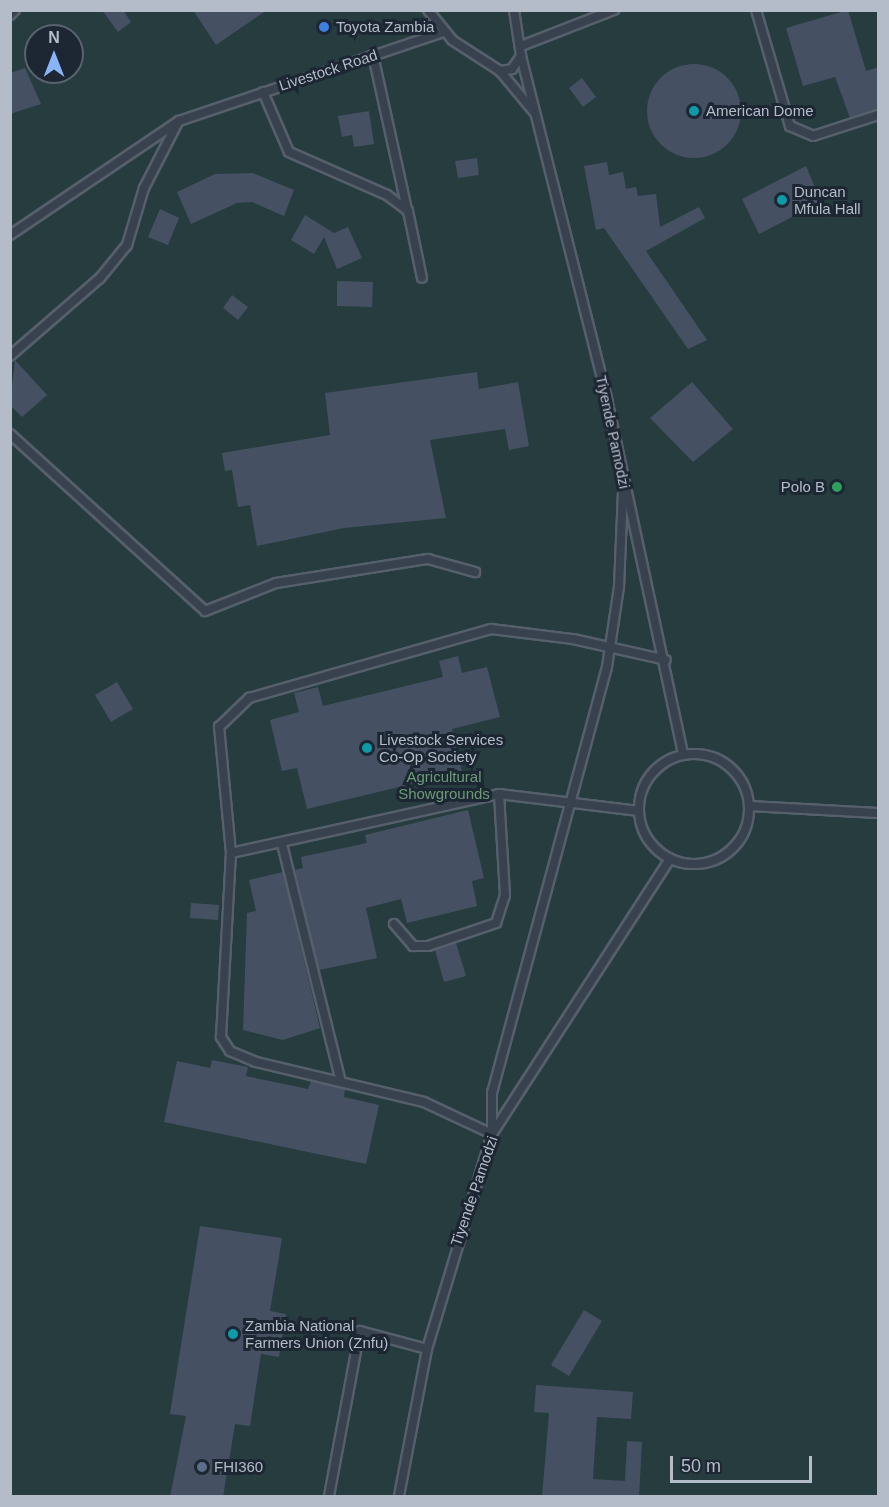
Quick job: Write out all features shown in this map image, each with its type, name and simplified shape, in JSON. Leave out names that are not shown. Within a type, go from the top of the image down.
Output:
[{"type":"lane","points":[[10,15],[15,10]]},
{"type":"lane","points":[[428,10],[442,32]]},
{"type":"lane","name":"Tiyende Pamodzi","points":[[514,10],[522,46],[521,56],[666,660],[683,754]]},
{"type":"lane","points":[[522,46],[614,10]]},
{"type":"lane","points":[[756,10],[790,126],[813,136],[879,115]]},
{"type":"lane","name":"Livestock Road","points":[[10,236],[179,121],[212,107],[442,32]]},
{"type":"lane","name":"Tiyende Pamodzi","points":[[442,32],[500,72],[535,113]]},
{"type":"lane","points":[[373,55],[422,279]]},
{"type":"lane","points":[[500,72],[512,69],[521,56]]},
{"type":"lane","points":[[263,92],[289,152],[387,195],[408,211]]},
{"type":"lane","points":[[10,356],[100,279],[127,245],[144,188],[179,121]]},
{"type":"lane","points":[[10,434],[205,611],[276,583],[428,559],[475,572]]},
{"type":"lane","points":[[624,484],[611,645],[573,799],[492,1093],[492,1134],[424,1102],[340,1078],[256,1062],[230,1051],[221,1037],[231,853],[219,727],[249,698],[491,629],[611,645],[666,660]]},
{"type":"lane","points":[[683,754],[706,754],[727,764],[742,784],[748,806],[741,838],[725,855],[704,863],[670,859],[645,834],[639,811],[651,776],[683,754]]},
{"type":"lane","points":[[231,853],[282,844],[499,794],[573,799],[639,811]]},
{"type":"lane","points":[[394,924],[413,946],[428,946],[496,923],[505,895],[499,794]]},
{"type":"lane","points":[[748,806],[879,813]]},
{"type":"lane","points":[[282,844],[340,1078]]},
{"type":"lane","name":"Tiyende Pamodzi","points":[[399,1497],[427,1349],[492,1134],[670,859]]},
{"type":"lane","points":[[328,1497],[360,1331],[427,1349]]},
{"type":"green space","name":"Agricultural Showgrounds","points":[[10,11],[878,11],[878,1496],[11,1496]]},
{"type":"building","points":[[102,10],[123,10],[131,22],[118,32]]},
{"type":"building","points":[[193,10],[267,10],[216,45]]},
{"type":"building","points":[[848,10],[866,71],[879,67],[879,109],[850,118],[835,77],[803,86],[786,28]]},
{"type":"building","name":"American Dome","points":[[694,64],[712,68],[727,78],[737,93],[741,111],[737,129],[727,144],[712,154],[694,158],[676,154],[661,144],[651,129],[647,111],[651,93],[661,78],[676,68]]},
{"type":"building","points":[[24,68],[24,84],[32,84],[41,104],[10,114],[10,73]]},
{"type":"building","points":[[582,78],[596,97],[583,107],[569,88]]},
{"type":"building","points":[[369,111],[374,144],[354,147],[352,135],[342,137],[338,116]]},
{"type":"building","points":[[477,158],[479,175],[458,178],[455,161]]},
{"type":"building","points":[[607,162],[609,175],[623,172],[626,189],[636,187],[638,196],[656,194],[660,227],[699,207],[705,218],[646,251],[707,340],[688,349],[604,228],[596,230],[584,166]]},
{"type":"building","name":"Duncan Mfula Hall","points":[[806,166],[821,202],[759,234],[742,199]]},
{"type":"building","points":[[253,173],[294,190],[284,216],[252,202],[237,203],[191,224],[177,192],[215,174]]},
{"type":"building","points":[[160,209],[179,218],[168,245],[148,237]]},
{"type":"building","points":[[305,215],[334,233],[348,227],[362,258],[337,269],[324,237],[314,254],[291,240]]},
{"type":"building","points":[[337,281],[373,282],[372,307],[337,306]]},
{"type":"building","points":[[232,295],[248,307],[238,320],[223,308]]},
{"type":"building","points":[[15,360],[47,395],[22,417],[10,405]]},
{"type":"building","points":[[477,372],[479,389],[518,382],[529,446],[509,450],[505,429],[430,440],[446,518],[344,528],[257,546],[250,505],[238,507],[232,470],[225,471],[222,453],[330,435],[325,393]]},
{"type":"building","points":[[692,382],[733,429],[693,462],[650,418]]},
{"type":"building","name":"Livestock Services Co-Op Society","points":[[458,656],[462,673],[487,667],[500,717],[452,729],[462,772],[307,809],[297,768],[282,771],[270,720],[299,712],[294,693],[318,687],[323,706],[443,677],[439,661]]},
{"type":"building","points":[[117,682],[133,709],[111,722],[95,695]]},
{"type":"building","points":[[468,810],[484,878],[472,881],[477,906],[407,923],[401,899],[366,908],[377,958],[319,970],[295,870],[303,868],[301,857],[367,843],[365,835]]},
{"type":"building","points":[[283,872],[320,1028],[283,1040],[243,1030],[247,913],[256,911],[249,880]]},
{"type":"building","points":[[191,903],[219,905],[218,920],[190,918]]},
{"type":"building","points":[[456,943],[466,976],[444,982],[435,950]]},
{"type":"building","points":[[212,1060],[248,1067],[246,1076],[308,1089],[311,1081],[345,1089],[344,1097],[379,1105],[366,1164],[164,1122],[177,1061],[210,1068]]},
{"type":"building","name":"Zambia National Farmers Union (Znfu)","points":[[200,1226],[282,1238],[270,1311],[286,1314],[279,1357],[261,1354],[250,1426],[235,1424],[223,1497],[170,1497],[186,1416],[170,1414]]},
{"type":"building","points":[[584,1310],[602,1321],[569,1376],[551,1365]]},
{"type":"building","points":[[536,1385],[633,1392],[631,1419],[597,1417],[593,1479],[625,1481],[627,1441],[642,1442],[639,1497],[542,1497],[549,1413],[534,1412]]},
{"type":"place","name":"Toyota Zambia","points":[[324,27]]},
{"type":"place","name":"American Dome","points":[[694,111]]},
{"type":"place","name":"Duncan Mfula Hall","points":[[782,200]]},
{"type":"place","name":"Polo B","points":[[837,487]]},
{"type":"place","name":"Livestock Services Co-Op Society","points":[[367,748]]},
{"type":"place","name":"Zambia National Farmers Union (Znfu)","points":[[233,1334]]},
{"type":"place","name":"FHI360","points":[[202,1467]]}]
